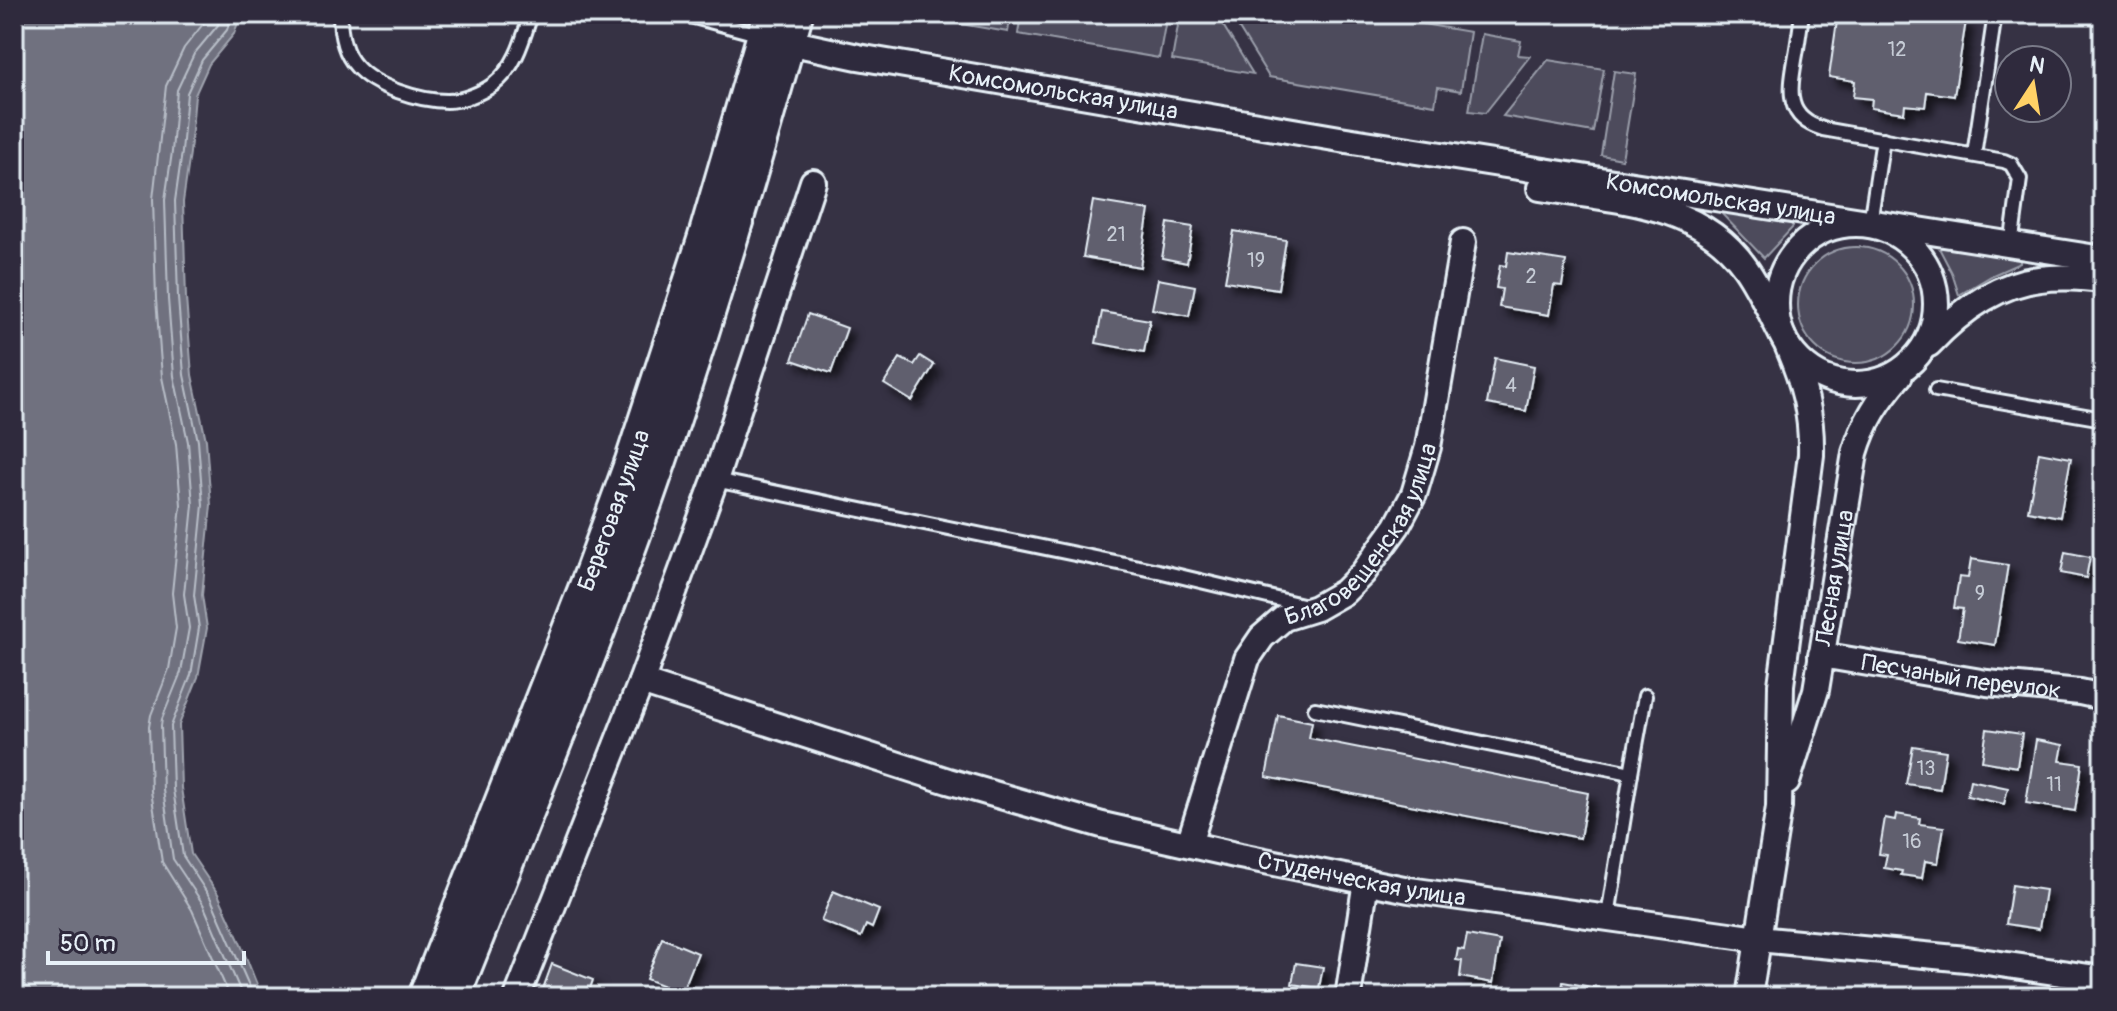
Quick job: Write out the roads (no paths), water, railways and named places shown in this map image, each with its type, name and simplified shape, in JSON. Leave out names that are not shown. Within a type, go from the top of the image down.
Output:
[{"type":"main road","name":"Береговая улица","points":[[425,997],[592,571],[780,26]]},
{"type":"main road","name":"Береговая улица","points":[[453,997],[617,580],[655,473],[718,278],[780,26]]},
{"type":"street","name":"Комсомольская улица","points":[[780,26],[858,57],[1862,224],[2103,259]]},
{"type":"street","name":"Комсомольская улица","points":[[1340,139],[1479,178],[1650,207],[1692,220],[1723,241],[1744,265],[1785,342]]},
{"type":"street","points":[[517,997],[641,682],[715,480],[813,182]]},
{"type":"street","points":[[1915,359],[1928,339],[1935,319],[1935,292],[1924,262],[1907,242],[1888,231],[1862,224],[1841,226],[1821,232],[1807,241],[1789,260],[1780,280],[1776,301],[1778,322],[1785,342],[1814,373],[1844,384],[1881,381],[1896,374],[1915,359],[1969,308],[2004,289],[2040,279],[2103,280]]},
{"type":"street","name":"Благовещенская улица","points":[[1189,844],[1247,659],[1262,637],[1284,618],[1323,610],[1344,592],[1363,573],[1397,526],[1414,494],[1428,447],[1463,242]]},
{"type":"street","name":"Лесная улица","points":[[1749,997],[1779,807],[1781,685],[1806,509],[1812,438],[1808,401],[1785,342]]},
{"type":"street","name":"Лесная улица","points":[[1779,807],[1816,690],[1859,438],[1877,403],[1915,359]]},
{"type":"street","name":"Песчаный переулок","points":[[1821,655],[1987,683],[2103,697]]},
{"type":"street","name":"Студенческая улица","points":[[641,682],[948,781],[1102,825],[1409,890],[1758,939],[1966,959],[2103,979]]},
{"type":"street","points":[[1348,997],[1366,881]]},
{"type":"lane","points":[[340,14],[344,48],[355,66],[369,78],[407,94],[448,101],[475,94],[494,84],[509,68],[519,50],[531,14]]},
{"type":"lane","points":[[683,14],[780,26]]},
{"type":"lane","points":[[1802,14],[1791,91],[1796,111],[1811,125],[2011,164],[2020,179],[2011,246]]},
{"type":"lane","points":[[1974,155],[1995,14]]},
{"type":"lane","points":[[1862,224],[1883,139]]},
{"type":"lane","points":[[1936,390],[2103,419]]},
{"type":"lane","points":[[715,480],[1158,571],[1323,610]]},
{"type":"lane","points":[[1608,916],[1645,696]]},
{"type":"lane","points":[[1315,709],[1631,773]]},
{"type":"water","points":[[14,14],[241,14],[234,34],[209,64],[195,95],[183,202],[192,375],[206,440],[211,505],[202,595],[207,628],[198,677],[179,725],[181,788],[191,854],[218,894],[262,997],[14,997]]}]
